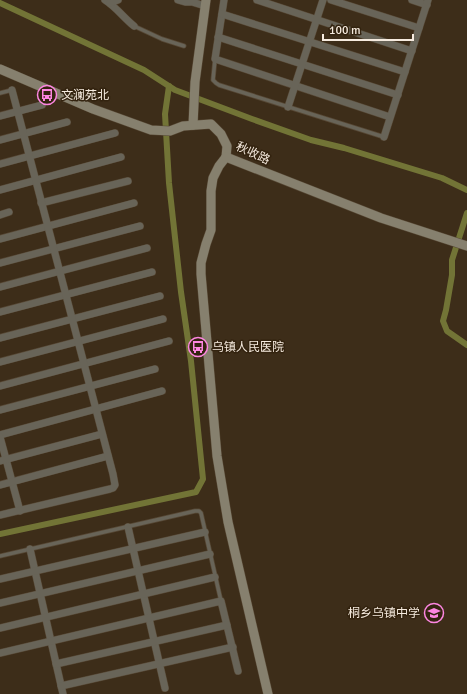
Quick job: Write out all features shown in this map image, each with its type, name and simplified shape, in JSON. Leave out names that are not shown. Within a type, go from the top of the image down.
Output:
[{"type":"street","points":[[107,2],[118,0]]},
{"type":"street","points":[[178,0],[185,2],[190,1],[206,3],[195,82],[193,125]]},
{"type":"street","points":[[224,0],[215,59],[390,117]]},
{"type":"street","points":[[257,0],[412,51]]},
{"type":"street","points":[[288,107],[323,0]]},
{"type":"street","points":[[331,0],[419,28]]},
{"type":"street","points":[[384,137],[428,2],[412,0]]},
{"type":"street","points":[[107,2],[124,19],[134,26]]},
{"type":"street","points":[[222,14],[405,72]]},
{"type":"street","points":[[218,36],[398,95]]},
{"type":"street","name":"秋收路","points":[[0,69],[93,109],[151,130],[170,131],[183,126],[211,124],[221,134],[227,146],[226,157],[381,218],[467,246]]},
{"type":"street","points":[[0,515],[110,490],[115,485],[12,90]]},
{"type":"street","points":[[0,116],[42,105]]},
{"type":"street","points":[[0,140],[67,122]]},
{"type":"street","points":[[0,164],[115,132]]},
{"type":"street","points":[[0,190],[121,157]]},
{"type":"street","points":[[226,157],[219,166],[213,178],[211,191],[211,230],[201,263],[201,274],[217,456],[228,522],[268,694]]},
{"type":"street","points":[[41,203],[128,181]]},
{"type":"street","points":[[0,239],[134,204]]},
{"type":"street","points":[[0,215],[9,212]]},
{"type":"street","points":[[0,263],[140,226]]},
{"type":"street","points":[[0,287],[147,248]]},
{"type":"street","points":[[0,312],[152,272]]},
{"type":"street","points":[[0,338],[160,296]]},
{"type":"street","points":[[0,362],[163,319]]},
{"type":"street","points":[[0,386],[169,341]]},
{"type":"street","points":[[0,410],[155,369]]},
{"type":"street","points":[[20,511],[12,482],[3,460],[0,436],[162,391]]},
{"type":"street","points":[[3,460],[102,434]]},
{"type":"street","points":[[0,485],[108,456]]},
{"type":"street","points":[[128,527],[165,688]]},
{"type":"street","points":[[0,579],[205,532]]},
{"type":"street","points":[[30,549],[62,690],[159,664],[233,647]]},
{"type":"street","points":[[0,603],[210,554]]},
{"type":"street","points":[[0,628],[215,576]]},
{"type":"street","points":[[0,653],[221,601],[238,671]]},
{"type":"street","points":[[56,664],[227,625]]},
{"type":"lane","points":[[134,26],[162,39],[184,46]]},
{"type":"lane","points":[[215,59],[213,80],[216,83],[384,137]]},
{"type":"lane","points":[[0,93],[12,90]]},
{"type":"lane","points":[[0,556],[199,511],[201,513],[221,601]]},
{"type":"waterway","points":[[0,3],[144,70],[175,90],[311,140],[344,148],[442,178],[467,190]]},
{"type":"waterway","points":[[0,534],[196,492],[203,479],[191,361],[181,292],[169,183],[165,114],[169,86]]},
{"type":"waterway","points":[[467,213],[452,260],[452,275],[443,321],[447,331],[467,345]]},
{"type":"place","name":"文澜苑北","points":[[47,95]]},
{"type":"place","name":"乌镇人民医院","points":[[198,347]]},
{"type":"place","name":"桐乡乌镇中学","points":[[434,613]]}]
